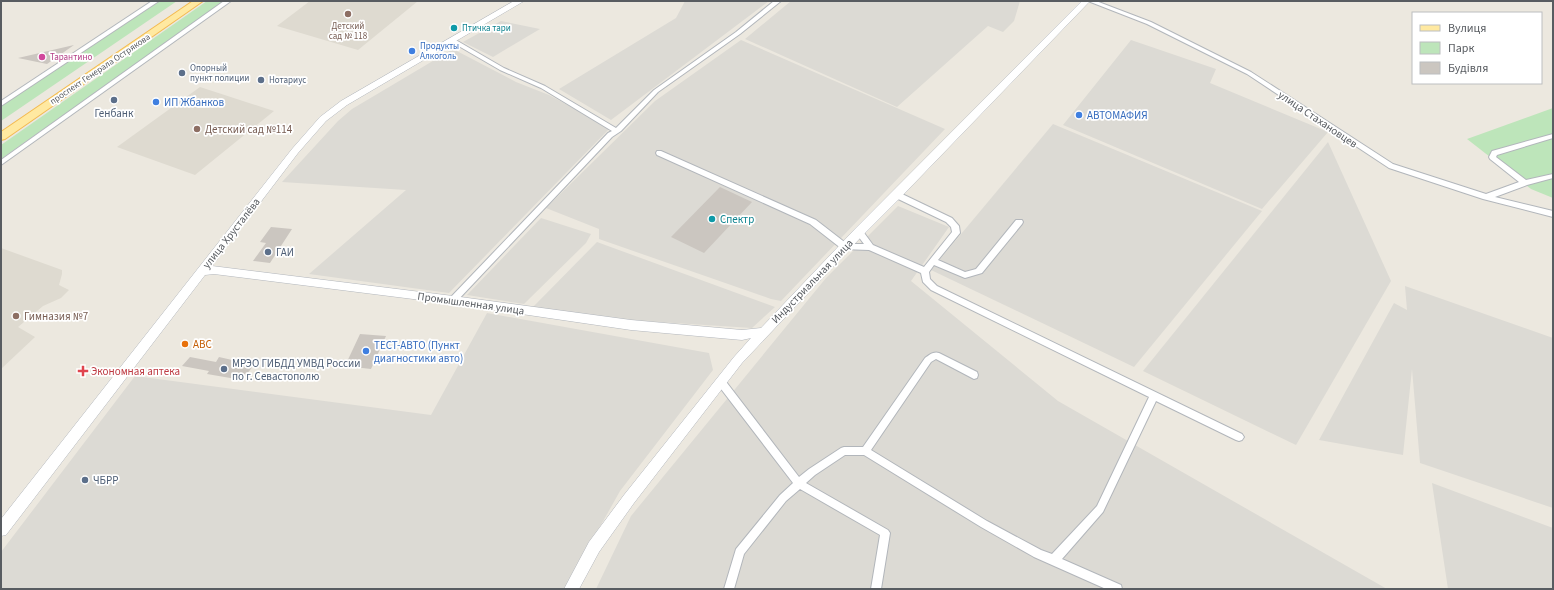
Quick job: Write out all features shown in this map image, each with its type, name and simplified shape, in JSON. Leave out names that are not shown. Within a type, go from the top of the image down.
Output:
[{"type":"main road","name":"проспект Генерала Острякова","points":[[1,127],[185,1]]},
{"type":"main road","name":"проспект Генерала Острякова","points":[[1,137],[199,1]]},
{"type":"main road","name":"улица Хрусталёва","points":[[1,530],[291,156],[323,119],[344,103],[520,1]]},
{"type":"main road","name":"Индустриальная улица","points":[[571,589],[594,547],[629,499],[738,360],[844,247],[897,195],[1086,1]]},
{"type":"main road","name":"Промышленная улица","points":[[201,271],[226,272],[453,300],[631,325],[742,335],[764,332]]},
{"type":"main road","points":[[738,360],[744,348],[742,335]]},
{"type":"street","points":[[1,104],[156,1]]},
{"type":"street","points":[[1,163],[228,1]]},
{"type":"street","points":[[453,300],[610,135],[656,92],[738,33],[778,1]]},
{"type":"street","name":"улица Стахановцев","points":[[1091,1],[1149,23],[1249,73],[1391,166],[1486,197],[1553,214]]},
{"type":"street","points":[[452,40],[502,68],[543,87],[612,127],[616,131]]},
{"type":"street","points":[[1525,183],[1495,160],[1492,157],[1494,153],[1553,136]]},
{"type":"street","points":[[659,153],[813,222],[844,247],[870,247],[924,271]]},
{"type":"street","points":[[1486,197],[1525,183],[1553,176]]},
{"type":"street","points":[[897,195],[949,220],[955,226],[956,233],[924,271]]},
{"type":"street","points":[[933,261],[965,275],[979,271],[1019,222]]},
{"type":"street","points":[[859,232],[870,247]]},
{"type":"street","points":[[924,271],[926,280],[934,288],[1239,437]]},
{"type":"street","points":[[865,451],[928,360],[936,355],[974,375]]},
{"type":"street","points":[[721,382],[799,484],[885,533],[876,589]]},
{"type":"street","points":[[1054,560],[1100,509],[1154,395]]},
{"type":"street","points":[[729,589],[740,552],[783,498],[812,472],[844,451],[865,451],[984,524],[1038,554],[1117,589]]},
{"type":"shaded area","name":"Детский сад № 118","points":[[310,1],[418,1],[358,50],[277,26]]},
{"type":"shaded area","points":[[685,1],[769,1],[611,120],[559,89],[676,18]]},
{"type":"shaded area","points":[[791,1],[1020,1],[1014,21],[1003,32],[988,26],[897,107],[745,39]]},
{"type":"shaded area","points":[[501,21],[540,29],[493,57],[463,42]]},
{"type":"shaded area","points":[[741,40],[945,129],[781,301],[771,299],[599,239],[599,229],[546,208],[655,101]]},
{"type":"shaded area","points":[[1131,40],[1216,69],[1210,83],[1328,132],[1262,209],[1063,125]]},
{"type":"shaded area","points":[[453,49],[516,82],[549,95],[610,128],[449,293],[309,274],[406,190],[282,182],[338,121],[352,109]]},
{"type":"shaded area","name":"Детский сад №114","points":[[200,87],[274,111],[195,175],[117,147]]},
{"type":"shaded area","points":[[1053,124],[1262,211],[1134,367],[931,270]]},
{"type":"shaded area","points":[[1328,142],[1391,281],[1296,445],[1143,371]]},
{"type":"shaded area","points":[[898,206],[949,227],[911,281],[1058,401],[1387,589],[596,589],[631,516],[826,278]]},
{"type":"shaded area","points":[[541,218],[591,234],[586,243],[524,304],[467,295]]},
{"type":"shaded area","points":[[597,242],[775,307],[752,328],[627,320],[533,307]]},
{"type":"shaded area","name":"Гимназия №7","points":[[1,248],[62,270],[59,285],[69,290],[61,298],[43,306],[18,327],[35,337],[1,369]]},
{"type":"shaded area","points":[[1405,286],[1553,338],[1553,508],[1420,463],[1412,369],[1403,455],[1319,440],[1394,303],[1407,310]]},
{"type":"shaded area","points":[[487,313],[709,353],[713,370],[620,491],[565,589],[1,589],[1,552],[135,376],[431,415]]},
{"type":"shaded area","points":[[1432,483],[1553,528],[1553,589],[1448,589]]},
{"type":"green space","points":[[160,1],[177,1],[1,121],[1,106]]},
{"type":"green space","points":[[207,1],[225,1],[1,159],[1,145]]},
{"type":"green space","points":[[1553,108],[1553,198],[1531,189],[1467,139]]},
{"type":"building","name":"Тарантино","points":[[74,45],[47,64],[18,58]]},
{"type":"building","name":"Спектр","points":[[720,187],[752,202],[704,253],[671,237]]},
{"type":"building","name":"ГАИ","points":[[271,227],[292,229],[270,263],[253,261],[266,243],[260,242]]},
{"type":"building","name":"ТЕСТ-АВТО (Пункт диагностики авто)","points":[[360,334],[386,336],[371,369],[345,366]]},
{"type":"building","name":"МРЭО ГИБДД УМВД России по г. Севастополю","points":[[190,357],[216,362],[219,357],[254,365],[242,380],[207,374],[209,371],[182,366]]},
{"type":"place","name":"Детский сад № 118","points":[[348,14]]},
{"type":"place","name":"Птичка тари","points":[[454,28]]},
{"type":"place","name":"Продукты Алкоголь","points":[[412,51]]},
{"type":"place","name":"Тарантино","points":[[42,57]]},
{"type":"place","name":"Опорный пункт полиции","points":[[182,73]]},
{"type":"place","name":"Нотариус","points":[[261,80]]},
{"type":"place","name":"Генбанк","points":[[114,100]]},
{"type":"place","name":"ИП Жбанков","points":[[156,102]]},
{"type":"place","name":"АВТОМАФИЯ","points":[[1079,115]]},
{"type":"place","name":"Детский сад №114","points":[[197,129]]},
{"type":"place","name":"Спектр","points":[[712,219]]},
{"type":"place","name":"ГАИ","points":[[268,252]]},
{"type":"place","name":"Гимназия №7","points":[[16,316]]},
{"type":"place","name":"АВС","points":[[185,344]]},
{"type":"place","name":"ТЕСТ-АВТО (Пункт диагностики авто)","points":[[366,351]]},
{"type":"place","name":"МРЭО ГИБДД УМВД России по г. Севастополю","points":[[224,369]]},
{"type":"place","name":"Экономная аптека","points":[[83,371]]},
{"type":"place","name":"ЧБРР","points":[[85,480]]}]
